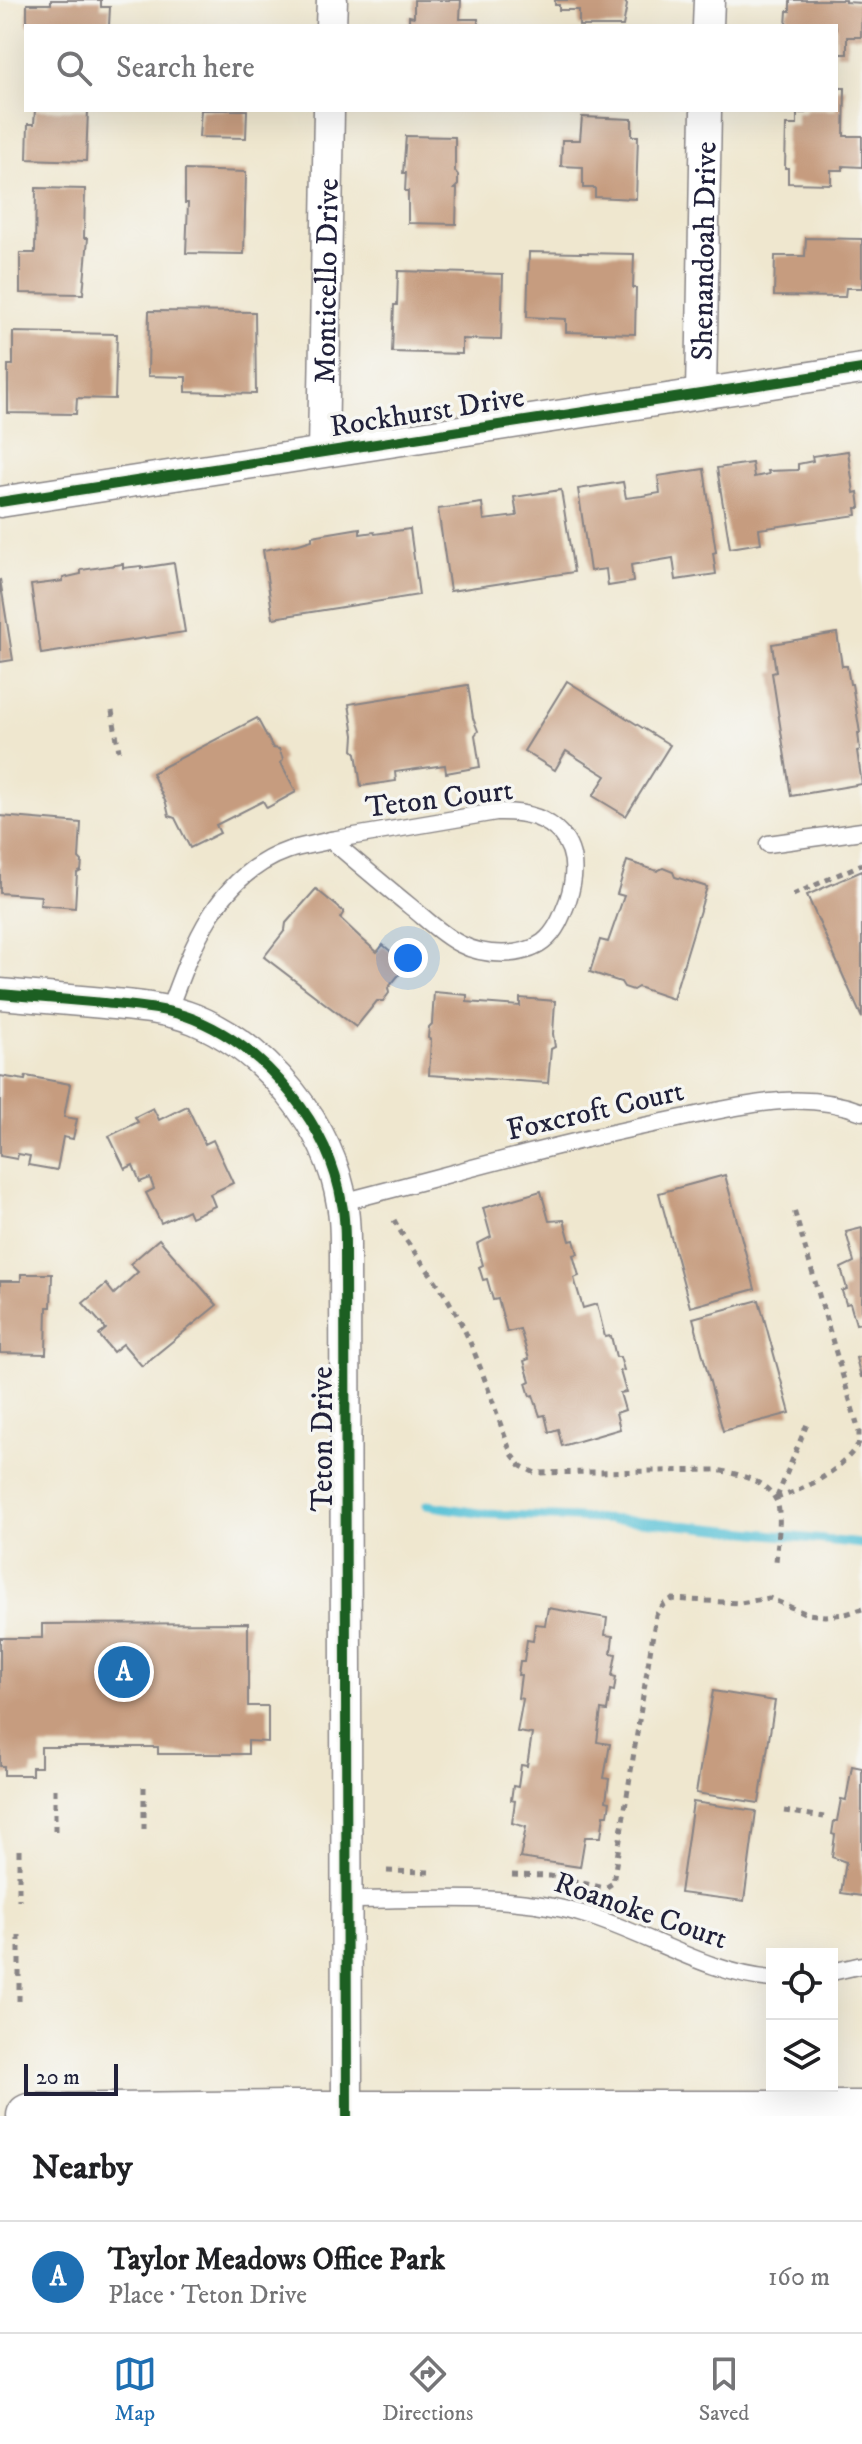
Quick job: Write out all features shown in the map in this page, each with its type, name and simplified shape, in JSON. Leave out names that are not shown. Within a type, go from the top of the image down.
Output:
[{"type":"main road","points":[[29,2116],[862,2113]]},
{"type":"street","points":[[331,24],[332,0]]},
{"type":"street","points":[[708,24],[709,0]]},
{"type":"street","name":"Monticello Drive","points":[[323,451],[329,112]]},
{"type":"street","name":"Shenandoah Drive","points":[[701,393],[706,112]]},
{"type":"street","name":"Rockhurst Drive","points":[[0,502],[862,369]]},
{"type":"street","name":"Teton Drive","points":[[0,994],[143,1007],[194,1019],[217,1031],[251,1053],[278,1079],[302,1110],[326,1152],[342,1202],[345,1247],[347,2114]]},
{"type":"lane","name":"Teton Court","points":[[168,1012],[202,928],[216,905],[240,878],[291,849],[331,840],[496,812],[534,815],[552,825],[565,839],[574,871],[571,890],[556,929],[546,940],[518,952],[484,951],[461,945],[441,932],[331,840]]},
{"type":"lane","points":[[768,844],[862,831]]},
{"type":"lane","name":"Foxcroft Court","points":[[342,1202],[528,1152],[768,1101],[821,1102],[862,1112]]},
{"type":"lane","name":"Roanoke Court","points":[[348,1900],[496,1901],[558,1907],[588,1915],[725,1968],[766,1978]]},
{"type":"lane","points":[[838,1971],[862,1965]]},
{"type":"path","points":[[112,711],[119,751]]},
{"type":"path","points":[[793,895],[862,864]]},
{"type":"path","points":[[776,1498],[821,1479],[859,1443],[859,1431],[794,1210]]},
{"type":"path","points":[[394,1220],[462,1326],[511,1453],[521,1466],[535,1473],[716,1470],[753,1480],[776,1498]]},
{"type":"path","points":[[776,1562],[776,1498],[807,1424]]},
{"type":"path","points":[[504,1875],[550,1876],[605,1888],[613,1883],[656,1615],[664,1604],[673,1599],[740,1603],[769,1598],[807,1614],[846,1614],[862,1609]]},
{"type":"path","points":[[144,1787],[144,1833]]},
{"type":"path","points":[[55,1789],[55,1834]]},
{"type":"path","points":[[784,1811],[824,1817]]},
{"type":"path","points":[[19,1850],[19,1900]]},
{"type":"path","points":[[387,1871],[431,1872]]},
{"type":"path","points":[[19,1935],[19,2004]]},
{"type":"building","points":[[51,0],[101,0],[101,7],[110,7],[109,24],[27,24],[27,4],[51,4]]},
{"type":"building","points":[[414,0],[461,0],[460,19],[478,19],[478,24],[409,24],[409,16],[414,17]]},
{"type":"building","points":[[555,0],[624,0],[627,5],[623,24],[579,24],[579,10],[559,10],[559,5],[555,5]]},
{"type":"building","points":[[790,0],[862,3],[861,37],[847,37],[847,54],[838,54],[838,24],[786,24],[787,11],[790,11]]},
{"type":"building","points":[[838,88],[845,88],[844,136],[862,136],[862,167],[843,166],[843,170],[831,170],[831,184],[788,183],[788,168],[785,168],[786,125],[797,125],[797,113],[838,112]]},
{"type":"building","points":[[35,112],[88,112],[86,161],[27,159],[28,124],[34,124]]},
{"type":"building","points":[[201,112],[247,112],[246,138],[199,137]]},
{"type":"building","points":[[582,117],[632,119],[632,136],[638,136],[636,199],[595,197],[595,188],[583,188],[583,167],[561,166],[562,140],[580,140]]},
{"type":"building","points":[[406,136],[455,137],[455,171],[458,175],[458,185],[454,189],[457,189],[456,224],[408,223],[408,191],[405,191],[406,173],[403,173]]},
{"type":"building","points":[[185,170],[246,172],[244,254],[186,253],[188,203],[185,203]]},
{"type":"building","points":[[36,188],[85,189],[84,238],[88,238],[83,294],[20,293],[20,253],[35,253]]},
{"type":"building","points":[[806,238],[862,239],[862,288],[846,288],[845,297],[774,296],[775,256],[805,256]]},
{"type":"building","points":[[529,252],[634,254],[635,334],[566,332],[566,319],[527,317]]},
{"type":"building","points":[[398,271],[503,274],[501,340],[462,339],[462,354],[392,352]]},
{"type":"building","points":[[149,311],[255,312],[256,394],[186,392],[186,377],[148,376]]},
{"type":"building","points":[[13,332],[117,334],[115,399],[77,398],[76,414],[8,413],[8,365],[13,365]]},
{"type":"building","points":[[848,451],[854,493],[858,492],[860,508],[856,508],[857,515],[759,529],[761,543],[730,548],[717,468],[752,463],[754,477],[769,474],[768,471],[798,470],[798,464],[813,461],[812,456]]},
{"type":"building","points":[[704,469],[716,552],[713,553],[716,574],[676,580],[673,558],[631,565],[633,582],[608,586],[606,569],[590,571],[578,489],[623,482],[626,498],[642,496],[660,493],[658,476]]},
{"type":"building","points":[[561,490],[574,572],[450,591],[438,509],[482,503],[484,520],[517,516],[514,497]]},
{"type":"building","points":[[360,528],[360,534],[410,529],[419,595],[273,618],[263,550],[299,544],[312,540],[312,536]]},
{"type":"building","points":[[174,563],[185,632],[41,654],[31,585],[63,581],[63,578],[81,574],[81,570],[123,564],[123,568],[141,568]]},
{"type":"building","points":[[0,579],[13,660],[0,662]]},
{"type":"building","points":[[837,633],[842,666],[847,666],[852,684],[860,733],[860,750],[857,751],[862,784],[791,796],[772,673],[776,672],[772,644]]},
{"type":"building","points":[[567,681],[670,745],[626,816],[593,796],[606,776],[566,751],[555,770],[524,751]]},
{"type":"building","points":[[468,685],[478,731],[475,735],[480,767],[446,773],[445,765],[395,772],[396,781],[361,786],[353,750],[349,704]]},
{"type":"building","points":[[257,718],[273,748],[279,749],[283,759],[281,763],[296,792],[267,808],[263,801],[216,825],[220,833],[190,848],[175,818],[169,816],[152,773]]},
{"type":"building","points":[[0,816],[81,823],[79,858],[82,861],[81,871],[77,873],[75,908],[40,905],[41,896],[0,893]]},
{"type":"building","points":[[627,861],[657,871],[663,868],[673,872],[675,877],[707,887],[673,999],[638,987],[633,990],[624,987],[621,982],[590,972],[600,940],[608,942],[624,896],[617,894]]},
{"type":"building","points":[[862,871],[862,1018],[807,895]]},
{"type":"building","points":[[316,889],[344,912],[340,918],[377,952],[383,945],[407,965],[388,988],[389,993],[383,1001],[377,1001],[356,1027],[264,957],[285,930],[286,923]]},
{"type":"building","points":[[434,992],[467,995],[467,1002],[493,1004],[520,1006],[520,998],[555,1001],[555,1047],[551,1049],[548,1083],[429,1075],[431,1040],[428,1038]]},
{"type":"building","points":[[0,1076],[25,1080],[26,1076],[70,1084],[64,1117],[77,1119],[73,1139],[63,1137],[57,1170],[28,1165],[30,1156],[18,1154],[17,1159],[0,1156]]},
{"type":"building","points":[[187,1106],[205,1144],[213,1140],[233,1183],[210,1194],[215,1206],[191,1217],[188,1210],[161,1223],[146,1193],[154,1189],[150,1178],[140,1182],[133,1165],[125,1169],[109,1136],[138,1122],[135,1117],[153,1108],[159,1120]]},
{"type":"building","points":[[725,1175],[755,1289],[690,1307],[659,1193]]},
{"type":"building","points":[[541,1191],[549,1221],[564,1220],[570,1241],[574,1240],[578,1254],[573,1255],[579,1276],[574,1278],[583,1308],[597,1304],[605,1337],[611,1336],[616,1357],[620,1357],[626,1392],[620,1393],[625,1410],[616,1413],[620,1429],[562,1446],[558,1429],[549,1432],[545,1415],[540,1416],[533,1395],[530,1396],[526,1383],[530,1381],[524,1361],[529,1359],[520,1329],[507,1332],[498,1299],[493,1300],[487,1279],[483,1280],[479,1267],[483,1265],[477,1244],[491,1237],[483,1208]]},
{"type":"building","points":[[862,1228],[862,1323],[856,1324],[850,1303],[846,1304],[842,1291],[847,1289],[841,1268],[854,1262],[846,1232]]},
{"type":"building","points":[[159,1239],[217,1305],[142,1366],[123,1344],[113,1352],[99,1335],[106,1329],[83,1303],[106,1284],[114,1294],[138,1272],[130,1264]]},
{"type":"building","points":[[21,1274],[52,1274],[51,1307],[47,1307],[46,1354],[0,1353],[0,1281],[21,1281]]},
{"type":"building","points":[[759,1300],[790,1413],[723,1431],[693,1318]]},
{"type":"building","points":[[862,1356],[862,1377],[861,1377],[856,1358]]},
{"type":"building","points":[[548,1608],[607,1618],[605,1635],[613,1636],[611,1653],[616,1654],[612,1676],[616,1677],[614,1691],[610,1690],[607,1711],[601,1710],[597,1742],[610,1744],[604,1778],[609,1779],[608,1815],[604,1815],[601,1837],[585,1837],[580,1867],[520,1858],[526,1827],[512,1823],[515,1801],[511,1800],[513,1786],[518,1787],[521,1765],[527,1766],[532,1734],[517,1732],[523,1699],[518,1698],[520,1661],[524,1661],[527,1640],[533,1641],[535,1624],[545,1625]]},
{"type":"building","points":[[248,1623],[248,1706],[268,1706],[268,1742],[248,1741],[248,1754],[158,1754],[158,1747],[41,1747],[41,1767],[32,1767],[32,1775],[4,1775],[4,1766],[0,1766],[0,1638],[42,1638],[42,1624]]},
{"type":"building","points":[[713,1691],[775,1701],[759,1803],[696,1793]]},
{"type":"building","points":[[852,1766],[862,1768],[862,1896],[841,1893],[846,1862],[832,1857],[834,1821],[837,1821],[841,1799],[846,1800]]},
{"type":"building","points":[[693,1802],[756,1811],[744,1901],[680,1893]]},
{"type":"waterway","points":[[427,1505],[485,1514],[642,1521],[862,1544]]},
{"type":"cycle path","points":[[0,502],[862,369]]},
{"type":"cycle path","points":[[0,994],[161,1010],[194,1019],[221,1032],[270,1070],[291,1094],[324,1146],[335,1175],[345,1236],[347,2116]]},
{"type":"place","name":"Taylor Meadows Office Park","points":[[124,1672]]}]
